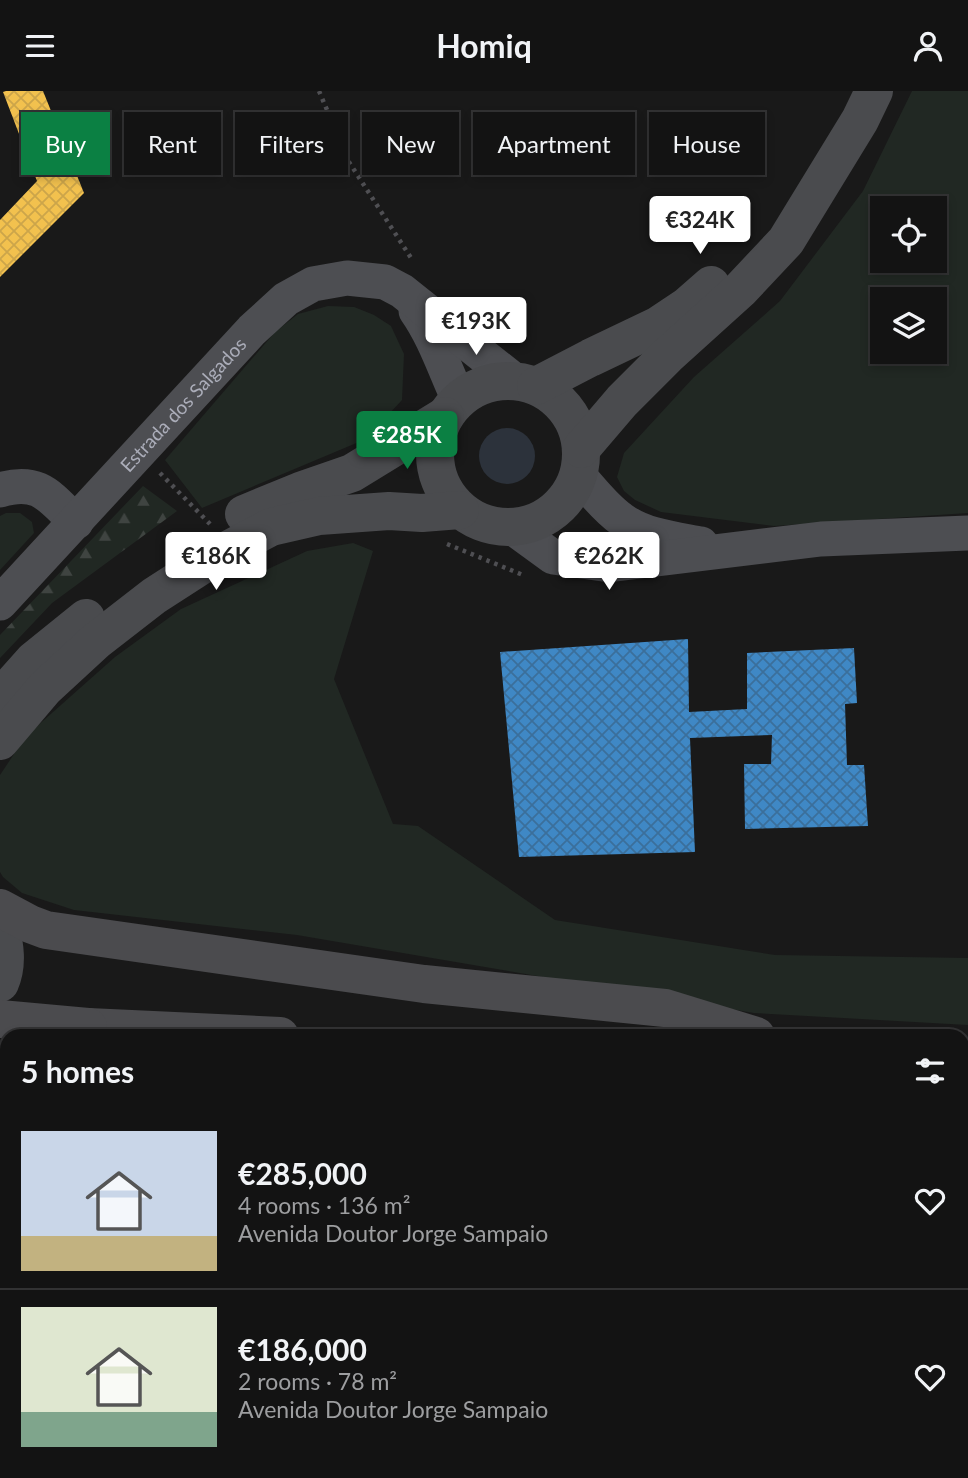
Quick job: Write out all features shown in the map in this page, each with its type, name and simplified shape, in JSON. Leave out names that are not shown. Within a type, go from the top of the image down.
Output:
[{"type":"highway","points":[[0,908],[46,930],[424,984],[664,1008],[733,1029]]},
{"type":"highway","points":[[0,1019],[131,1029]]},
{"type":"main road","points":[[526,384],[590,358],[657,325],[687,306],[734,266],[781,217],[867,105]]},
{"type":"main road","points":[[0,741],[45,688],[96,641],[154,596],[216,556],[271,527],[319,516],[389,511],[422,513],[453,527],[476,520],[494,526],[512,527],[534,523],[554,512],[569,495],[580,462],[622,401],[740,290],[786,241],[867,105]]},
{"type":"main road","points":[[0,698],[34,660],[126,586],[185,546],[244,514],[352,473],[452,408],[475,388],[495,382],[526,384],[554,397],[568,411],[577,429],[580,462]]},
{"type":"main road","points":[[452,408],[437,435],[435,455],[438,476],[446,495],[453,527]]},
{"type":"main road","points":[[0,926],[5,955],[0,983]]},
{"type":"street","points":[[408,277],[526,384]]},
{"type":"street","points":[[408,277],[440,355],[452,408]]},
{"type":"street","name":"Estrada dos Salgados","points":[[0,604],[230,353],[286,299],[313,283],[347,278],[385,282],[408,277]]},
{"type":"street","points":[[580,462],[611,511],[634,527],[658,535],[728,549]]},
{"type":"street","points":[[0,490],[23,485],[37,488],[76,522]]},
{"type":"street","points":[[512,527],[553,557],[603,564],[821,539],[968,533]]},
{"type":"path","points":[[319,91],[349,162],[408,277]]},
{"type":"path","points":[[140,452],[216,530]]},
{"type":"path","points":[[453,527],[522,575],[535,576]]},
{"type":"green space","points":[[912,91],[968,91],[968,513],[774,526],[661,512],[635,500],[624,491],[617,477],[624,453],[694,377],[780,301],[863,191]]},
{"type":"green space","points":[[328,306],[354,307],[391,326],[404,354],[402,400],[366,439],[202,508],[165,460],[275,332],[298,314]]},
{"type":"green space","points":[[143,486],[177,511],[52,603],[0,658],[0,635]]},
{"type":"green space","points":[[20,513],[32,522],[34,533],[0,570],[0,516]]},
{"type":"green space","points":[[353,543],[373,551],[334,679],[393,824],[418,826],[555,920],[775,955],[968,958],[968,1025],[754,1013],[297,935],[74,910],[22,893],[3,877],[0,872],[0,775],[26,736],[115,657],[181,609],[307,551]]},
{"type":"shaded area","points":[[507,428],[518,430],[527,436],[533,445],[533,467],[527,476],[518,482],[507,484],[496,482],[487,476],[481,467],[479,456],[481,445],[487,436],[496,430]]},
{"type":"building: Homes","points":[[43,91],[51,112],[21,112],[21,139],[3,92]]},
{"type":"building: Homes","points":[[35,175],[77,175],[84,193],[0,277],[0,220],[37,181]]},
{"type":"building: Schools","points":[[688,639],[689,712],[747,709],[747,653],[854,648],[857,703],[845,704],[847,765],[864,765],[868,826],[745,829],[744,764],[771,764],[772,735],[690,738],[695,852],[519,857],[500,652]]}]
